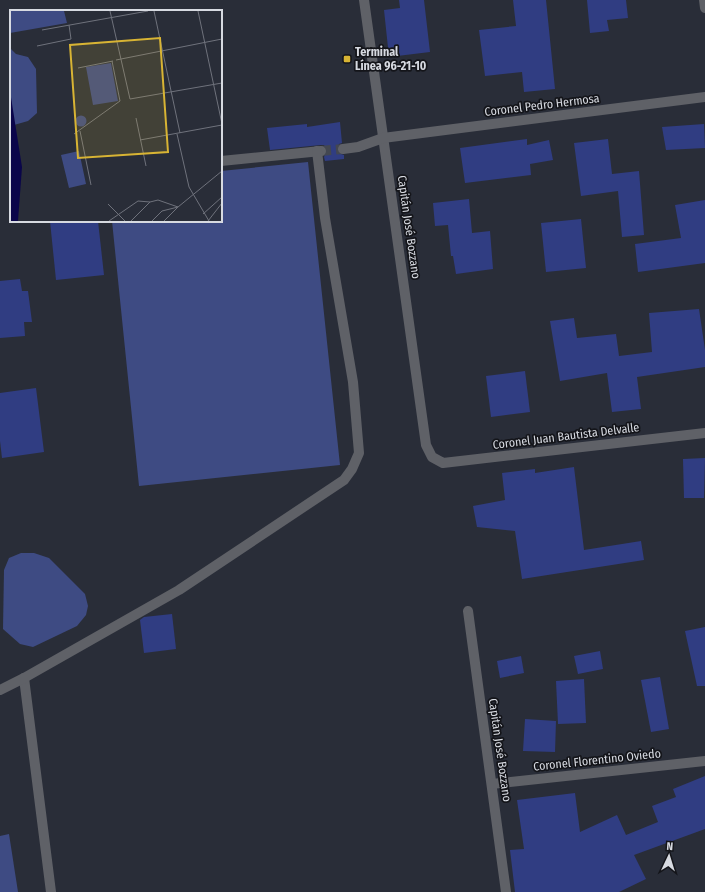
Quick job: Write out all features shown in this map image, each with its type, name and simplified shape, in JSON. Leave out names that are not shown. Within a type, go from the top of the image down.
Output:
[{"type":"street","name":"Capitán José Bozzano","points":[[364,0],[426,445],[432,457]]},
{"type":"street","points":[[704,0],[705,8]]},
{"type":"street","name":"Coronel Pedro Hermosa","points":[[343,148],[358,147],[383,138],[705,97]]},
{"type":"street","points":[[0,690],[24,678],[179,590],[344,480],[352,469],[359,453],[353,382],[326,218],[319,151],[222,161]]},
{"type":"street","name":"Coronel Juan Bautista Delvalle","points":[[432,457],[443,463],[705,433]]},
{"type":"street","name":"Capitán José Bozzano","points":[[468,611],[506,892]]},
{"type":"street","points":[[24,678],[52,892]]},
{"type":"street","name":"Coronel Florentino Oviedo","points":[[492,784],[705,761]]},
{"type":"shaded area","points":[[308,162],[340,465],[139,486],[112,222],[222,222],[222,171]]},
{"type":"shaded area","points":[[21,553],[34,553],[49,558],[85,594],[88,606],[86,615],[77,626],[33,647],[20,644],[3,629],[4,570],[9,558]]},
{"type":"shaded area","points":[[9,834],[18,892],[0,892],[0,836]]},
{"type":"building","points":[[399,0],[424,0],[430,52],[389,57],[384,10],[400,8]]},
{"type":"building","points":[[513,0],[546,0],[555,89],[524,92],[522,72],[485,76],[479,30],[516,26]]},
{"type":"building","points":[[587,0],[626,0],[628,18],[607,20],[609,31],[590,33]]},
{"type":"building","points":[[340,122],[342,143],[339,144],[337,149],[338,153],[344,155],[344,159],[325,161],[324,157],[327,150],[324,145],[270,150],[267,128],[307,124],[307,127]]},
{"type":"building","points":[[704,124],[705,148],[666,150],[662,127]]},
{"type":"building","points":[[527,139],[527,145],[549,140],[553,160],[530,164],[531,175],[465,183],[460,148]]},
{"type":"building","points":[[608,139],[612,174],[639,171],[644,235],[622,237],[618,191],[581,196],[574,143]]},
{"type":"building","points":[[469,199],[472,233],[490,231],[493,269],[456,274],[453,256],[451,256],[448,225],[435,226],[433,203]]},
{"type":"building","points":[[705,200],[705,263],[638,272],[635,244],[681,238],[675,205]]},
{"type":"building","points":[[581,219],[586,268],[546,272],[541,223]]},
{"type":"building","points":[[50,222],[98,222],[104,275],[56,280]]},
{"type":"building","points":[[20,279],[22,291],[28,291],[32,322],[24,322],[25,336],[0,338],[0,281]]},
{"type":"building","points":[[699,309],[705,350],[705,367],[637,377],[641,409],[612,412],[607,373],[560,381],[550,321],[574,318],[577,338],[616,334],[619,356],[652,352],[649,313]]},
{"type":"building","points":[[525,371],[530,412],[491,417],[486,376]]},
{"type":"building","points":[[36,388],[44,452],[2,458],[0,441],[0,393]]},
{"type":"building","points":[[705,458],[704,498],[684,498],[683,459]]},
{"type":"building","points":[[574,467],[584,550],[641,541],[644,560],[522,579],[515,531],[477,527],[473,506],[505,500],[502,473],[535,469],[535,473]]},
{"type":"building","points":[[172,614],[176,649],[144,653],[140,620],[144,617]]},
{"type":"building","points":[[705,627],[705,686],[697,686],[685,631]]},
{"type":"building","points":[[600,651],[603,669],[578,674],[574,656]]},
{"type":"building","points":[[521,656],[524,673],[500,678],[497,661]]},
{"type":"building","points":[[660,677],[669,729],[651,732],[641,680]]},
{"type":"building","points":[[584,679],[586,723],[558,724],[556,681]]},
{"type":"building","points":[[525,719],[556,721],[555,752],[523,751]]},
{"type":"building","points":[[705,776],[705,829],[634,855],[646,879],[619,892],[515,892],[510,850],[524,849],[517,800],[575,793],[580,832],[617,815],[626,835],[658,822],[652,806],[676,797],[673,789]]},
{"type":"tunnel","points":[[321,151],[343,149]]},
{"type":"place","name":"Terminal Línea 96-21-10","points":[[347,59]]}]
